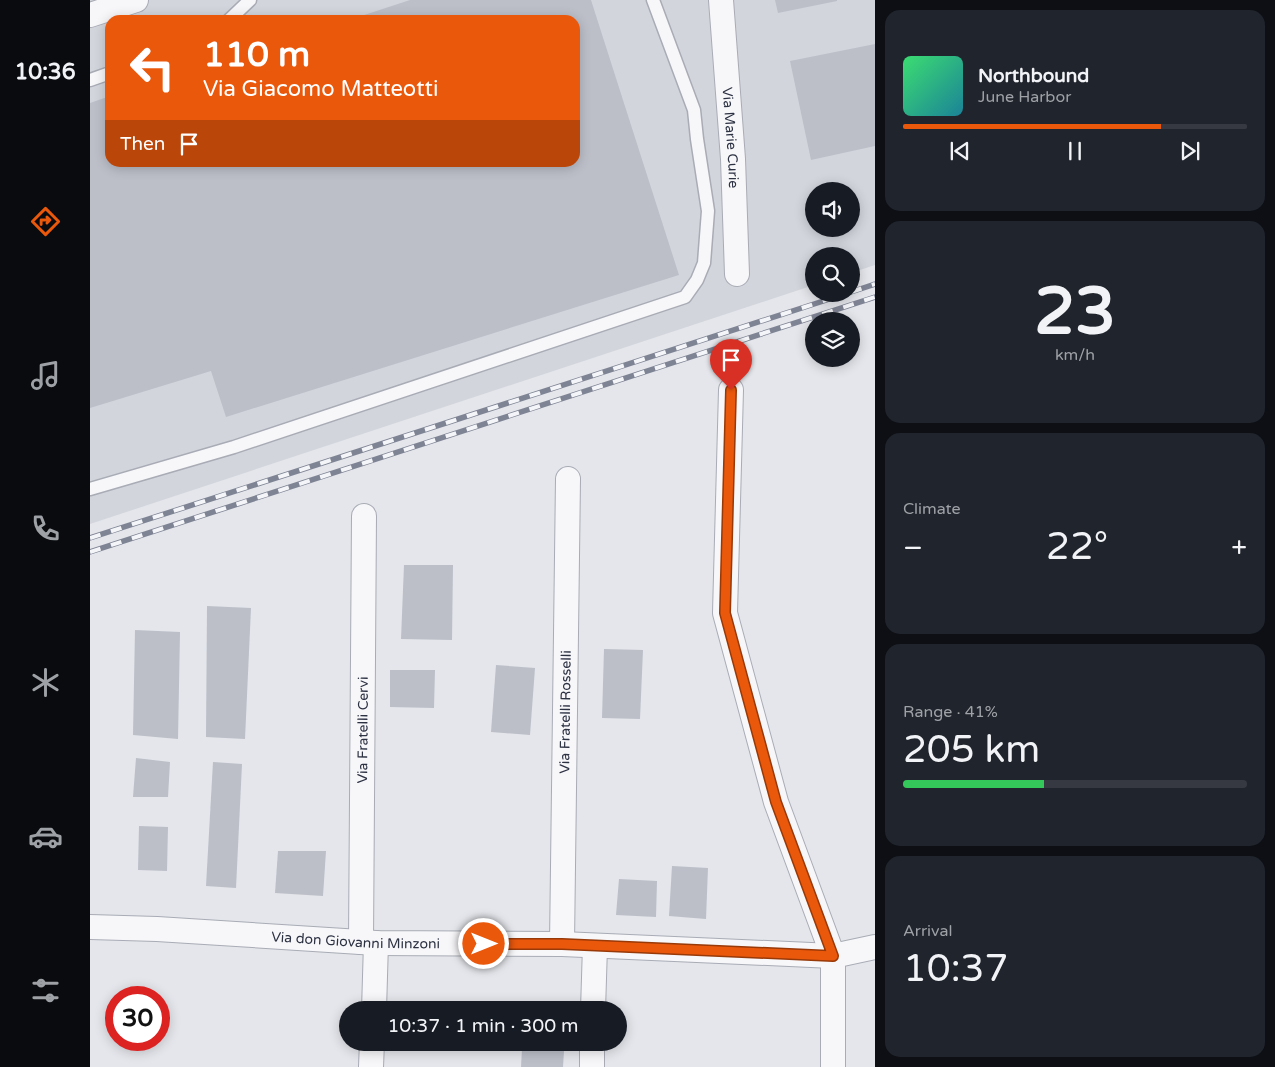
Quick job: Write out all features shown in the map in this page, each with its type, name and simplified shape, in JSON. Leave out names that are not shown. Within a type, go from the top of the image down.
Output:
[{"type":"street","points":[[90,15],[136,0]]},
{"type":"street","name":"Via Marie Curie","points":[[721,0],[734,159],[737,274]]},
{"type":"street","points":[[731,390],[725,613],[776,802],[833,956],[833,1067]]},
{"type":"street","name":"Via Fratelli Rosselli","points":[[562,944],[568,479]]},
{"type":"street","name":"Via Fratelli Cervi","points":[[364,516],[369,942],[373,1001]]},
{"type":"street","name":"Via don Giovanni Minzoni","points":[[90,927],[158,929],[369,942],[562,944],[833,956],[875,947]]},
{"type":"street","points":[[593,1001],[595,946]]},
{"type":"street","points":[[371,1067],[372,1051]]},
{"type":"street","points":[[592,1051],[592,1067]]},
{"type":"lane","points":[[234,15],[250,0]]},
{"type":"lane","points":[[90,488],[234,447],[686,297],[697,280],[704,263],[708,211],[694,110],[653,0]]},
{"type":"lane","points":[[90,80],[105,76]]},
{"type":"shaded area","points":[[90,0],[875,0],[875,265],[860,270],[860,247],[805,247],[805,288],[90,524]]},
{"type":"building","points":[[410,0],[591,0],[679,275],[226,417],[211,371],[90,408],[90,103],[105,98],[105,167],[580,167],[580,15],[364,15]]},
{"type":"building","points":[[775,0],[837,0],[837,1],[778,13]]},
{"type":"building","points":[[875,44],[875,146],[811,160],[790,61]]},
{"type":"building","points":[[404,565],[453,565],[452,640],[401,639]]},
{"type":"building","points":[[207,606],[251,608],[245,739],[206,737]]},
{"type":"building","points":[[135,630],[180,632],[178,739],[133,735]]},
{"type":"building","points":[[604,649],[643,650],[640,719],[602,718]]},
{"type":"building","points":[[496,665],[535,668],[530,735],[491,732]]},
{"type":"building","points":[[390,670],[435,670],[434,708],[390,707]]},
{"type":"building","points":[[136,758],[170,762],[168,797],[133,797]]},
{"type":"building","points":[[213,762],[242,764],[236,888],[206,886]]},
{"type":"building","points":[[139,826],[168,827],[167,871],[138,870]]},
{"type":"building","points":[[278,851],[326,851],[323,896],[275,893]]},
{"type":"building","points":[[672,866],[708,868],[706,919],[669,916]]},
{"type":"building","points":[[619,879],[657,881],[656,917],[616,915]]},
{"type":"building","points":[[522,1051],[564,1051],[563,1067],[521,1067]]},
{"type":"railway","points":[[860,289],[875,284]]},
{"type":"railway","points":[[90,552],[875,297]]},
{"type":"railway","points":[[90,538],[820,302]]},
{"type":"route","points":[[484,944],[650,947],[833,956],[776,802],[725,613],[731,390]]}]
